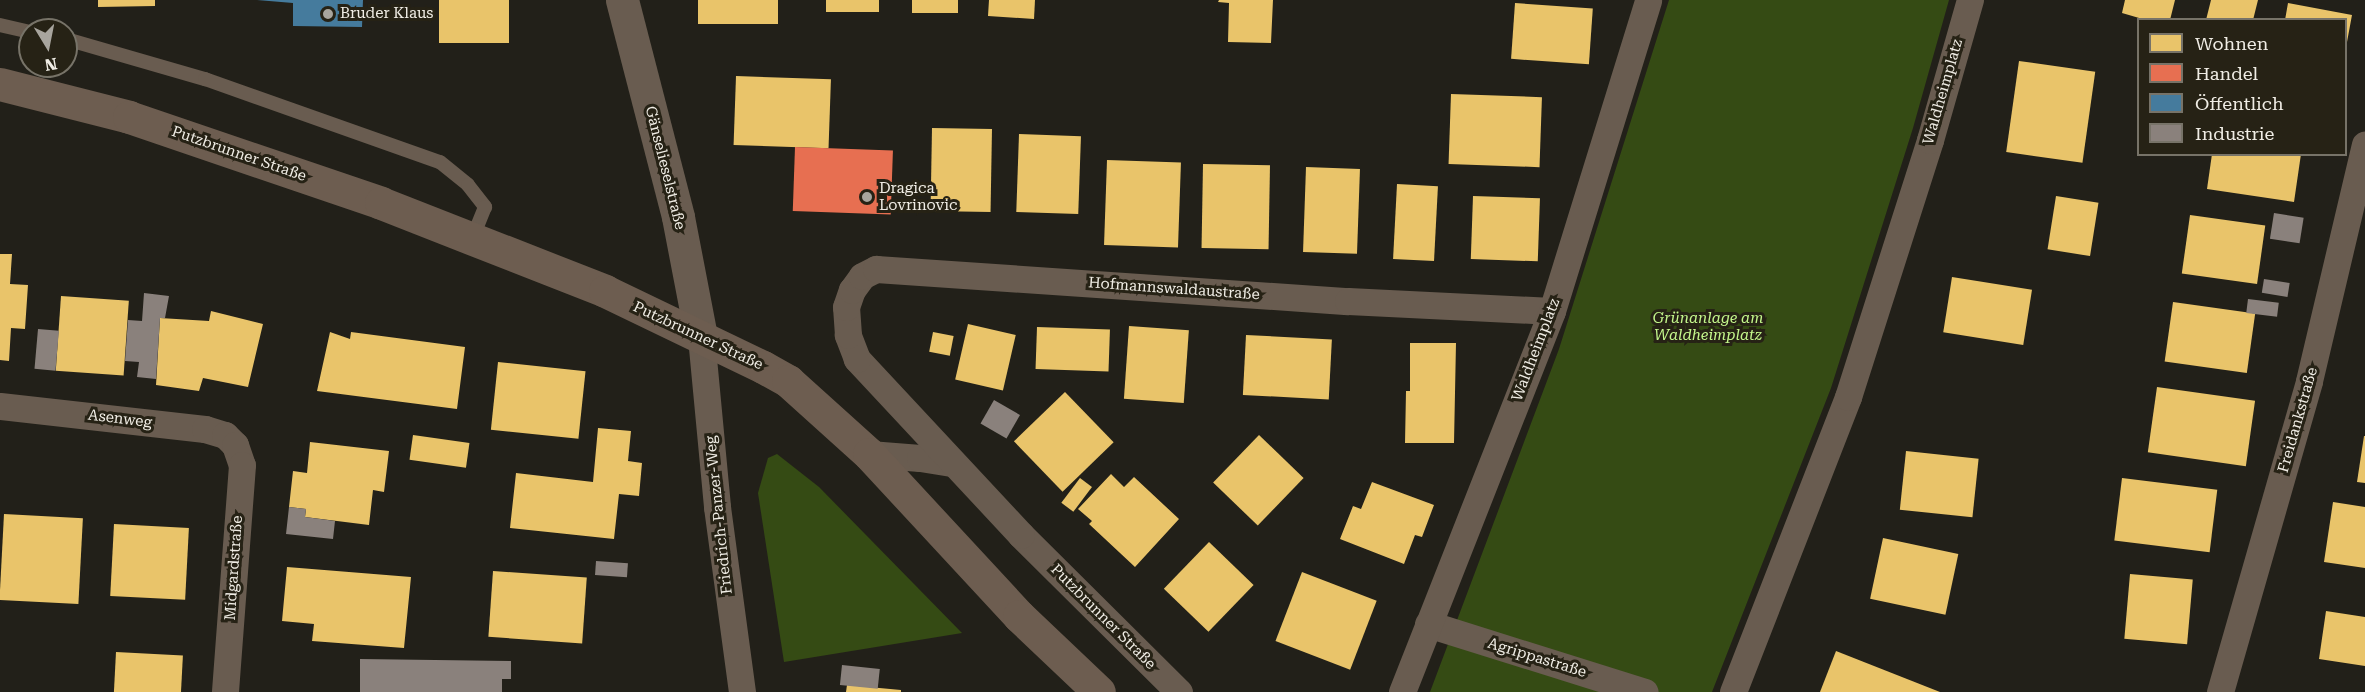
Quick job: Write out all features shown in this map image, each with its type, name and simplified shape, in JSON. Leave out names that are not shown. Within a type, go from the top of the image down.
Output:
[{"type":"main road","name":"Putzbrunner Straße","points":[[0,84],[129,117],[270,164],[473,237],[604,291],[788,381],[868,454],[1011,608],[1099,692]]},
{"type":"street","name":"Gänselieselstraße","points":[[622,0],[678,217],[701,337]]},
{"type":"street","name":"Waldheimplatz","points":[[1402,692],[1552,311],[1648,0]]},
{"type":"street","name":"Waldheimplatz","points":[[1733,692],[1848,397],[1930,140],[1970,0]]},
{"type":"street","name":"Freidankstraße","points":[[2220,692],[2309,381],[2365,145]]},
{"type":"street","name":"Hofmannswaldaustraße","points":[[848,335],[846,307],[852,290],[862,276],[876,269],[1325,299],[1552,311]]},
{"type":"street","name":"Putzbrunner Straße","points":[[848,335],[857,359],[953,463],[1045,560],[1179,692]]},
{"type":"street","name":"Friedrich-Panzer-Weg","points":[[701,337],[717,507],[742,692]]},
{"type":"street","name":"Asenweg","points":[[0,406],[205,429],[225,435],[235,445]]},
{"type":"street","name":"Midgardstraße","points":[[225,692],[242,465],[235,445]]},
{"type":"street","points":[[868,454],[953,463]]},
{"type":"street","name":"Agrippastraße","points":[[1428,624],[1645,692]]},
{"type":"lane","points":[[0,25],[18,29]]},
{"type":"lane","points":[[78,42],[205,79],[440,162],[468,185],[485,207],[473,237]]},
{"type":"green space","name":"Grünanlage am Waldheimplatz","points":[[1669,0],[1949,0],[1913,128],[1831,388],[1712,692],[1430,692],[1559,349]]},
{"type":"green space","points":[[777,454],[819,487],[962,633],[784,662],[758,493],[768,458]]},
{"type":"building: Wohnen","points":[[98,0],[155,0],[155,6],[98,7]]},
{"type":"building: Wohnen","points":[[439,0],[509,0],[509,43],[439,43]]},
{"type":"building: Wohnen","points":[[698,0],[778,0],[778,24],[698,24]]},
{"type":"building: Wohnen","points":[[826,0],[879,0],[879,12],[826,12]]},
{"type":"building: Wohnen","points":[[912,0],[958,0],[958,13],[912,13]]},
{"type":"building: Wohnen","points":[[989,0],[1035,0],[1034,19],[988,16]]},
{"type":"building: Wohnen","points":[[1219,0],[1273,0],[1271,43],[1228,42],[1229,3],[1218,2]]},
{"type":"building: Wohnen","points":[[2125,0],[2175,0],[2170,18],[2139,18],[2122,13]]},
{"type":"building: Wohnen","points":[[2211,0],[2258,0],[2254,18],[2206,18]]},
{"type":"building: Wohnen","points":[[1515,3],[1593,8],[1589,64],[1511,59]]},
{"type":"building: Wohnen","points":[[2288,3],[2352,15],[2347,42],[2347,18],[2285,18]]},
{"type":"building: Wohnen","points":[[2019,61],[2095,72],[2082,163],[2006,152]]},
{"type":"building: Wohnen","points":[[736,76],[831,79],[829,148],[734,145]]},
{"type":"building: Wohnen","points":[[1451,94],[1542,97],[1540,167],[1449,164]]},
{"type":"building: Wohnen","points":[[932,128],[992,129],[991,212],[931,211]]},
{"type":"building: Wohnen","points":[[1019,134],[1081,136],[1078,214],[1016,212]]},
{"type":"building: Wohnen","points":[[2212,156],[2301,156],[2294,202],[2207,189]]},
{"type":"building: Wohnen","points":[[1107,160],[1181,163],[1178,248],[1104,245]]},
{"type":"building: Wohnen","points":[[1203,164],[1270,165],[1269,249],[1202,248]]},
{"type":"building: Wohnen","points":[[1306,167],[1360,169],[1357,254],[1303,252]]},
{"type":"building: Wohnen","points":[[1397,184],[1438,186],[1434,261],[1393,259]]},
{"type":"building: Wohnen","points":[[1473,196],[1540,198],[1538,261],[1471,259]]},
{"type":"building: Wohnen","points":[[2056,196],[2098,203],[2090,256],[2048,249]]},
{"type":"building: Wohnen","points":[[2190,215],[2265,226],[2257,284],[2182,273]]},
{"type":"building: Wohnen","points":[[0,254],[12,254],[10,284],[28,285],[25,329],[11,328],[9,361],[0,360]]},
{"type":"building: Wohnen","points":[[1952,277],[2032,290],[2023,345],[1943,332]]},
{"type":"building: Wohnen","points":[[61,296],[129,301],[124,376],[56,371]]},
{"type":"building: Wohnen","points":[[2173,302],[2255,314],[2247,373],[2165,361]]},
{"type":"building: Wohnen","points":[[211,311],[263,324],[248,387],[203,378],[199,391],[156,385],[160,318],[209,321]]},
{"type":"building: Wohnen","points":[[968,324],[1016,335],[1003,391],[955,380]]},
{"type":"building: Wohnen","points":[[1129,326],[1189,330],[1184,403],[1124,399]]},
{"type":"building: Wohnen","points":[[1037,327],[1110,330],[1108,372],[1036,369]]},
{"type":"building: Wohnen","points":[[330,332],[350,339],[351,332],[465,347],[457,409],[317,391]]},
{"type":"building: Wohnen","points":[[933,332],[954,336],[950,356],[929,352]]},
{"type":"building: Wohnen","points":[[1246,335],[1332,340],[1329,399],[1243,395]]},
{"type":"building: Wohnen","points":[[1410,343],[1456,343],[1454,443],[1405,443],[1406,391],[1410,391]]},
{"type":"building: Wohnen","points":[[498,362],[586,371],[578,439],[491,430]]},
{"type":"building: Wohnen","points":[[2157,387],[2255,401],[2246,466],[2148,452]]},
{"type":"building: Wohnen","points":[[1065,392],[1114,442],[1063,492],[1014,441]]},
{"type":"building: Wohnen","points":[[598,428],[631,431],[628,461],[642,463],[639,496],[619,494],[614,539],[510,528],[516,473],[593,482]]},
{"type":"building: Wohnen","points":[[413,435],[469,443],[466,468],[410,460]]},
{"type":"building: Wohnen","points":[[1259,435],[1304,478],[1258,526],[1213,482]]},
{"type":"building: Wohnen","points":[[2365,436],[2365,483],[2357,482]]},
{"type":"building: Wohnen","points":[[310,442],[389,451],[384,492],[373,490],[369,525],[305,517],[306,509],[289,507],[293,471],[307,473]]},
{"type":"building: Wohnen","points":[[1906,451],[1979,459],[1972,517],[1900,510]]},
{"type":"building: Wohnen","points":[[1111,474],[1124,487],[1134,477],[1179,519],[1135,567],[1089,524],[1092,521],[1078,509]]},
{"type":"building: Wohnen","points":[[1080,478],[1092,487],[1073,512],[1061,503]]},
{"type":"building: Wohnen","points":[[2122,478],[2217,490],[2210,552],[2114,541]]},
{"type":"building: Wohnen","points":[[1372,482],[1434,505],[1422,537],[1415,535],[1404,564],[1340,539],[1353,506],[1361,509]]},
{"type":"building: Wohnen","points":[[2333,502],[2365,507],[2365,568],[2324,562]]},
{"type":"building: Wohnen","points":[[4,514],[83,518],[78,604],[0,600]]},
{"type":"building: Wohnen","points":[[114,524],[189,528],[185,600],[110,596]]},
{"type":"building: Wohnen","points":[[1883,538],[1958,554],[1945,615],[1870,599]]},
{"type":"building: Wohnen","points":[[1209,542],[1254,585],[1208,632],[1164,589]]},
{"type":"building: Wohnen","points":[[287,567],[411,577],[404,648],[312,641],[314,624],[282,621]]},
{"type":"building: Wohnen","points":[[493,571],[587,578],[582,643],[488,637]]},
{"type":"building: Wohnen","points":[[1302,572],[1377,601],[1350,670],[1275,641]]},
{"type":"building: Wohnen","points":[[2130,574],[2193,579],[2187,644],[2124,639]]},
{"type":"building: Wohnen","points":[[2326,611],[2365,617],[2365,666],[2319,659]]},
{"type":"building: Wohnen","points":[[1836,651],[1940,692],[1820,692]]},
{"type":"building: Wohnen","points":[[116,652],[183,656],[181,692],[114,692]]},
{"type":"building: Wohnen","points":[[847,685],[901,690],[901,692],[846,692]]},
{"type":"building: Handel","points":[[795,147],[893,150],[891,214],[793,211]]},
{"type":"building: Öffentlich","name":"Bruder Klaus","points":[[257,0],[363,0],[362,27],[293,26],[293,3]]},
{"type":"building: Industrie","points":[[2274,213],[2304,218],[2300,243],[2270,239]]},
{"type":"building: Industrie","points":[[2264,279],[2290,283],[2287,297],[2262,293]]},
{"type":"building: Industrie","points":[[144,293],[169,296],[165,318],[160,318],[156,379],[137,377],[139,362],[125,361],[128,320],[142,321]]},
{"type":"building: Industrie","points":[[2248,299],[2279,303],[2277,317],[2246,313]]},
{"type":"building: Industrie","points":[[38,329],[59,331],[55,371],[35,369]]},
{"type":"building: Industrie","points":[[994,400],[1020,415],[1006,438],[980,423]]},
{"type":"building: Industrie","points":[[289,507],[306,509],[305,517],[335,521],[333,539],[286,534]]},
{"type":"building: Industrie","points":[[596,561],[628,563],[627,577],[595,575]]},
{"type":"building: Industrie","points":[[360,659],[511,661],[511,679],[502,679],[502,692],[360,692]]},
{"type":"building: Industrie","points":[[842,665],[880,669],[878,689],[840,685]]},
{"type":"place","name":"Bruder Klaus","points":[[328,14]]},
{"type":"place","name":"Dragica Lovrinovic","points":[[867,197]]}]
